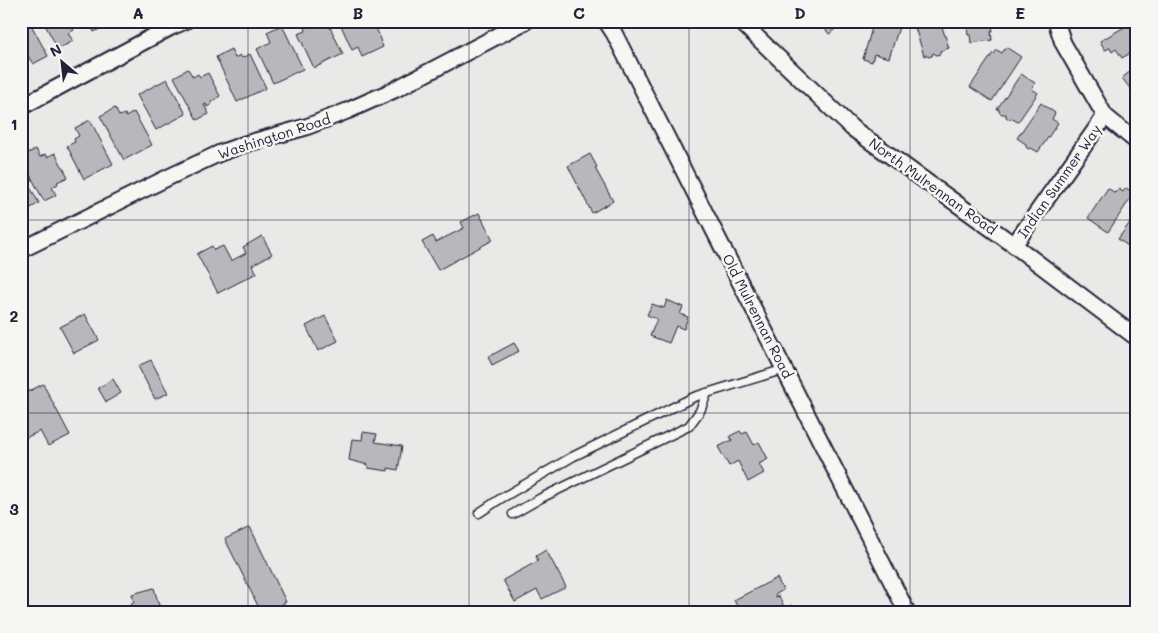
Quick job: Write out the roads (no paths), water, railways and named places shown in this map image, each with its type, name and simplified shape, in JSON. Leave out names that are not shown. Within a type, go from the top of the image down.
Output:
[{"type":"street","name":"Washington Road","points":[[21,250],[220,153],[306,127],[394,90],[526,21]]},
{"type":"street","name":"Old Mulrennan Road","points":[[606,21],[614,32],[907,612]]},
{"type":"street","name":"North Mulrennan Road","points":[[740,21],[852,128],[1014,245],[1137,338]]},
{"type":"street","points":[[1056,21],[1063,43],[1105,116],[1137,142]]},
{"type":"street","points":[[21,107],[175,23]]},
{"type":"street","name":"Indian Summer Way","points":[[1014,245],[1105,116]]},
{"type":"lane","points":[[479,513],[572,456],[694,397],[785,369]]},
{"type":"lane","points":[[513,514],[541,498],[689,426],[700,411],[707,393]]}]
